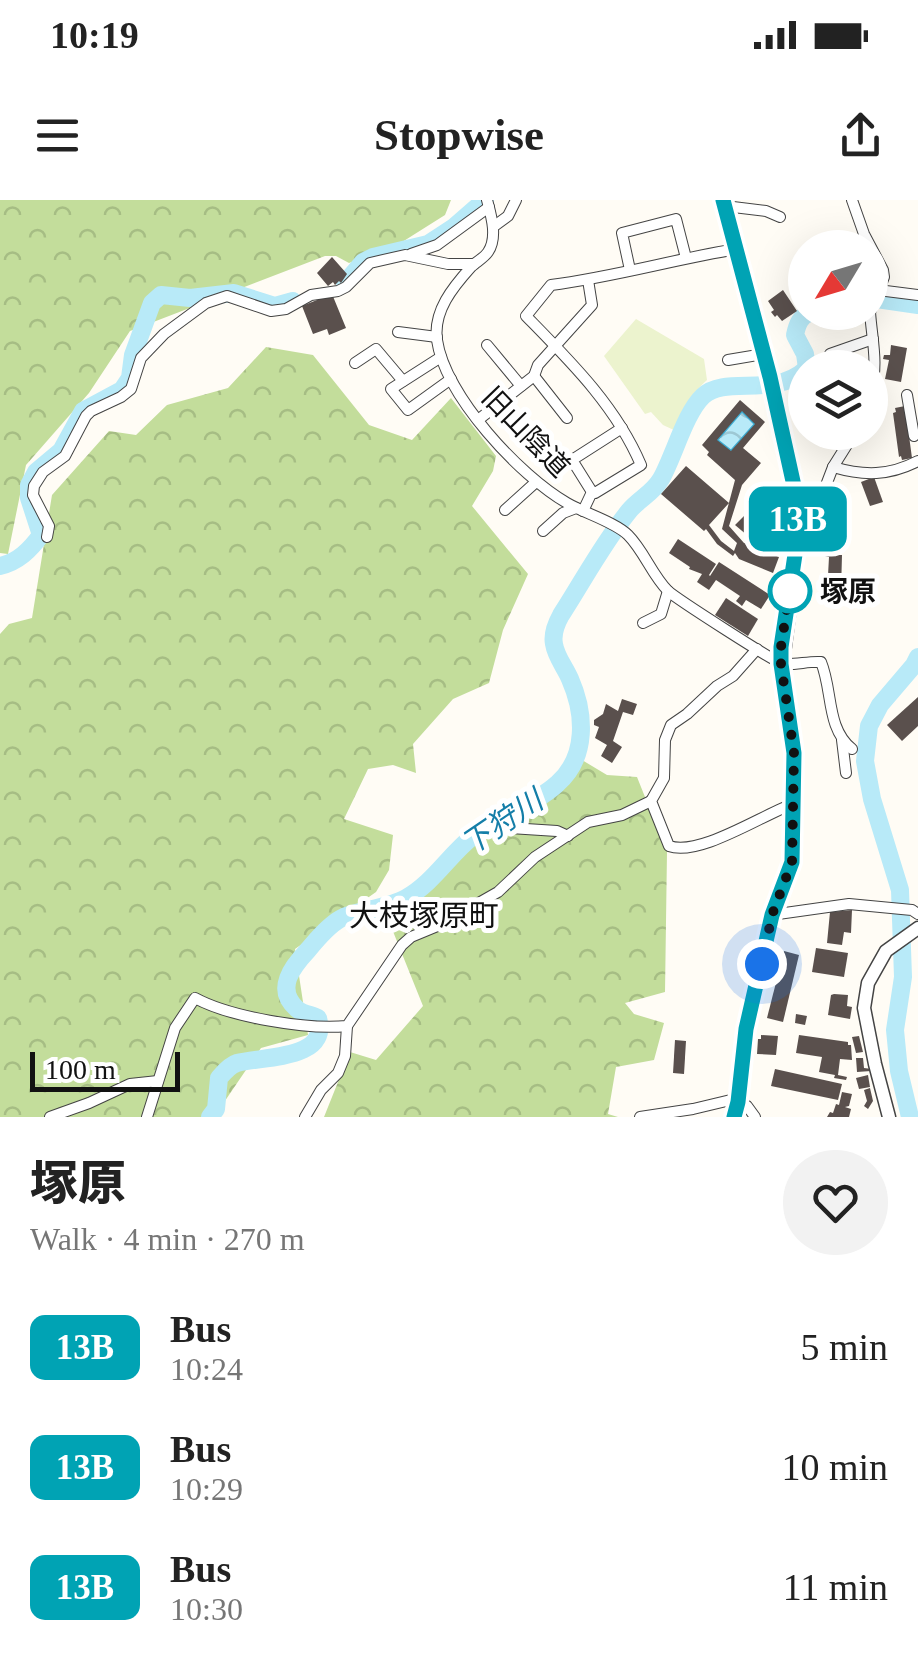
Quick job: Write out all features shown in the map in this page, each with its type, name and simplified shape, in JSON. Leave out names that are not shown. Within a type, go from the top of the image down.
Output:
[{"type":"main road","points":[[724,203],[764,354],[796,495],[798,525],[781,647],[794,753],[792,862],[772,915],[746,1029],[737,1106]]},
{"type":"street","points":[[493,227],[508,216],[516,200]]},
{"type":"street","points":[[852,200],[863,230]]},
{"type":"street","points":[[46,538],[48,526],[34,486],[64,456],[86,416],[131,389],[142,358],[182,319],[206,302],[226,296],[271,311],[286,309],[311,295],[338,291],[370,263],[437,245],[489,203],[493,227],[488,252],[446,298],[436,337],[398,332]]},
{"type":"street","points":[[724,203],[780,216]]},
{"type":"street","points":[[630,270],[622,233],[676,220],[686,258]]},
{"type":"street","points":[[543,531],[563,513],[579,510],[592,492],[642,465],[631,440],[599,395],[526,316],[552,285],[737,249]]},
{"type":"street","points":[[410,254],[448,264],[474,264]]},
{"type":"street","points":[[478,420],[534,376],[538,365],[592,305],[588,280]]},
{"type":"street","points":[[888,300],[918,296]]},
{"type":"street","points":[[872,330],[875,350]]},
{"type":"street","name":"旧山陰道","points":[[436,337],[451,379],[478,420],[536,482],[579,510],[627,533],[668,591],[781,664]]},
{"type":"street","points":[[841,350],[872,339]]},
{"type":"street","points":[[488,345],[520,386]]},
{"type":"street","points":[[354,363],[376,348],[403,381]]},
{"type":"street","points":[[728,360],[764,354]]},
{"type":"street","points":[[442,357],[391,389],[408,410],[451,379]]},
{"type":"street","points":[[534,376],[567,418]]},
{"type":"street","points":[[906,395],[918,450]]},
{"type":"street","points":[[592,492],[572,460],[622,428]]},
{"type":"street","points":[[798,525],[810,527],[833,466],[843,450]]},
{"type":"street","points":[[833,466],[853,473],[897,472],[918,461]]},
{"type":"street","points":[[505,510],[536,482]]},
{"type":"street","points":[[642,624],[661,614],[668,591]]},
{"type":"street","points":[[305,1117],[321,1090],[338,1074],[345,1056],[347,1026],[402,944],[498,892],[535,856],[588,822],[622,815],[651,801],[664,778],[665,740],[670,725],[733,676],[757,649]]},
{"type":"street","points":[[781,664],[822,662],[836,729],[852,749]]},
{"type":"street","points":[[842,739],[842,767]]},
{"type":"street","points":[[651,801],[669,846],[681,850],[793,804]]},
{"type":"street","points":[[499,818],[510,828],[557,831],[568,836]]},
{"type":"street","points":[[772,915],[849,904],[915,912]]},
{"type":"street","points":[[889,1117],[864,1008],[868,984],[886,950],[918,928]]},
{"type":"street","points":[[147,1117],[175,1028],[196,998],[213,1008],[314,1028],[347,1026]]},
{"type":"street","points":[[50,1117],[130,1084],[158,1081]]},
{"type":"street","points":[[640,1117],[737,1106],[747,1106],[755,1117]]},
{"type":"green space","points":[[0,200],[451,200],[445,215],[399,244],[349,263],[336,256],[325,256],[130,331],[89,393],[26,465],[8,554],[0,553]]},
{"type":"green space","points":[[636,319],[704,359],[707,380],[688,403],[676,431],[663,425],[651,412],[645,414],[604,356]]},
{"type":"green space","points":[[266,347],[313,355],[369,425],[412,440],[451,398],[496,456],[493,471],[472,506],[528,574],[503,630],[489,683],[453,699],[413,744],[416,773],[393,765],[368,769],[344,819],[393,835],[389,870],[376,892],[295,949],[308,1035],[261,1048],[214,1117],[0,1117],[0,634],[9,624],[32,618],[52,495],[109,431],[136,435],[167,405],[228,388]]},
{"type":"green space","points":[[582,760],[607,775],[637,777],[667,852],[665,992],[625,1003],[634,1014],[664,1023],[654,1060],[616,1067],[608,1114],[618,1117],[324,1117],[350,1052],[376,1060],[423,1006],[386,914]]},
{"type":"water","points":[[742,411],[755,424],[731,451],[717,440]]},
{"type":"building","points":[[332,257],[347,274],[341,283],[328,286],[317,273]]},
{"type":"building","points":[[783,290],[788,298],[788,317],[782,321],[775,317],[768,301]]},
{"type":"building","points":[[332,294],[346,328],[329,335],[327,329],[313,334],[302,306]]},
{"type":"building","points":[[891,345],[907,348],[901,382],[888,380]]},
{"type":"building","points":[[740,400],[765,422],[743,448],[761,463],[742,485],[729,526],[744,543],[779,557],[773,573],[739,559],[735,553],[733,556],[661,494],[686,466],[729,503],[735,480],[707,455],[709,452],[702,445]],"holes":[[[742,411],[755,424],[731,451],[717,440]],[[729,503],[722,529],[737,543],[734,551],[709,525]]]},
{"type":"building","points":[[905,406],[912,458],[902,460],[893,413],[895,408]]},
{"type":"building","points":[[874,477],[883,502],[870,506],[861,482]]},
{"type":"building","points":[[786,497],[793,513],[773,521],[769,513],[775,511],[772,504]]},
{"type":"building","points":[[744,516],[762,531],[771,531],[772,526],[794,527],[793,540],[764,536],[759,543],[754,541],[735,525]]},
{"type":"building","points":[[826,522],[839,523],[841,591],[835,594],[827,594],[829,557],[821,555]]},
{"type":"building","points":[[678,539],[716,564],[710,576],[719,562],[770,595],[761,609],[746,600],[742,606],[736,601],[740,596],[716,580],[709,590],[697,582],[702,574],[669,553]]},
{"type":"building","points":[[768,539],[792,549],[789,556],[765,545]]},
{"type":"building","points":[[726,598],[758,619],[748,636],[715,615]]},
{"type":"building","points":[[918,697],[918,726],[902,741],[887,725]]},
{"type":"building","points":[[622,699],[637,704],[633,715],[623,712],[613,741],[622,747],[612,763],[601,756],[607,745],[595,738],[599,727],[594,720],[603,714],[606,704],[618,711]]},
{"type":"building","points":[[852,910],[851,933],[844,932],[842,945],[827,943],[830,912]]},
{"type":"building","points":[[816,948],[848,953],[844,977],[812,972]]},
{"type":"building","points":[[784,951],[799,955],[783,1022],[767,1018]]},
{"type":"building","points":[[834,994],[848,995],[850,1019],[828,1015]]},
{"type":"building","points":[[796,1014],[807,1016],[805,1025],[795,1023]]},
{"type":"building","points":[[761,1035],[778,1036],[776,1055],[757,1054]]},
{"type":"building","points":[[799,1035],[848,1042],[852,1060],[840,1059],[838,1075],[847,1077],[846,1080],[819,1072],[822,1057],[796,1053]]},
{"type":"building","points":[[859,1036],[863,1052],[856,1053],[852,1037]]},
{"type":"building","points":[[675,1040],[686,1041],[684,1074],[673,1073]]},
{"type":"building","points":[[856,1058],[863,1058],[864,1068],[871,1071],[857,1072]]},
{"type":"building","points":[[775,1069],[842,1084],[838,1100],[771,1086]]},
{"type":"building","points":[[868,1075],[870,1087],[859,1089],[856,1078]]},
{"type":"building","points":[[870,1088],[873,1101],[868,1109],[864,1106],[864,1090]]},
{"type":"building","points":[[842,1092],[852,1094],[849,1106],[845,1107],[851,1109],[849,1117],[827,1117],[839,1105]]},
{"type":"waterway","points":[[345,283],[363,262],[428,244],[485,200]]},
{"type":"waterway","points":[[0,566],[23,555],[41,535],[29,498],[29,485],[36,472],[61,451],[83,411],[122,390],[130,378],[133,355],[152,303],[161,295],[190,298],[234,293],[275,306],[293,301]]},
{"type":"waterway","name":"下狩川","points":[[888,301],[918,305]]},
{"type":"waterway","name":"下狩川","points":[[797,330],[795,335],[803,350]]},
{"type":"waterway","name":"下狩川","points":[[210,1117],[216,1109],[219,1078],[230,1067],[292,1054],[314,1042],[319,1032],[318,1018],[297,1009],[286,986],[297,963],[327,929],[346,916],[398,902],[416,892],[473,836],[548,791],[567,773],[579,748],[581,720],[575,692],[554,644],[561,615],[620,523],[661,479],[691,413],[703,396],[724,387],[788,380]]},
{"type":"waterway","points":[[910,1117],[899,1071],[895,1030],[903,977],[900,890],[872,799],[865,761],[869,726],[880,705],[918,657]]},
{"type":"bus line","name":"13B","points":[[723,200],[770,377],[796,495],[798,525],[781,647],[794,753],[792,862],[772,915],[746,1029],[734,1117]]},
{"type":"place","name":"塚原","points":[[790,591]]},
{"type":"district","name":"大枝塚原町","points":[[424,915]]},
{"type":"route","points":[[762,964],[772,915],[792,862],[794,753],[781,664],[791,581],[790,591]]}]
